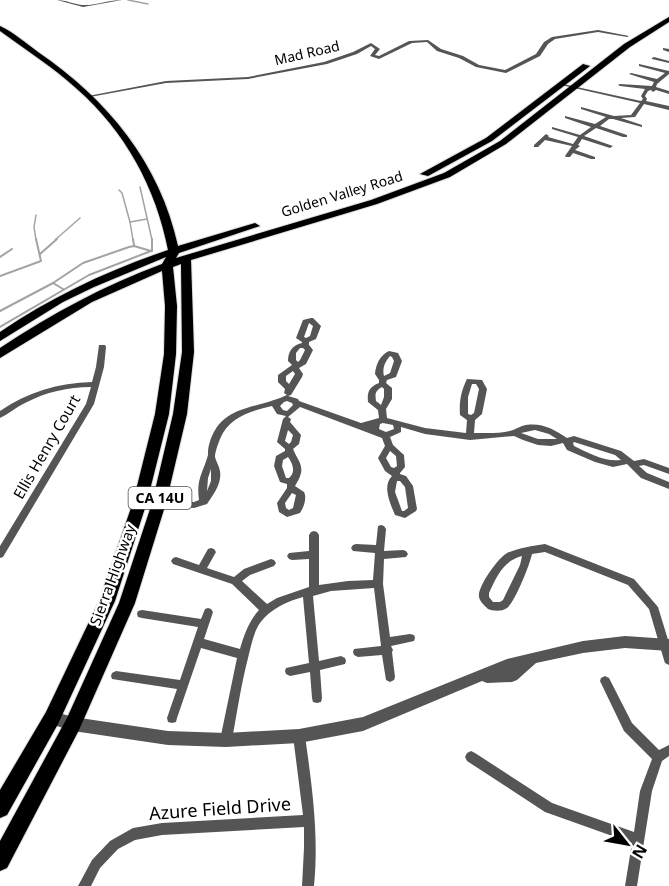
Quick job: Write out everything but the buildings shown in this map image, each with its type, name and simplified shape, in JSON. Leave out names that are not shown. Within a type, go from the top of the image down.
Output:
[{"type":"main road","name":"Golden Valley Road","points":[[0,354],[66,311],[176,258],[399,184],[438,168],[500,133],[627,36],[669,12]]},
{"type":"main road","name":"Golden Valley Road","points":[[0,337],[47,307],[116,272],[176,258],[329,215],[447,174],[512,137],[625,46],[649,29],[669,19]]},
{"type":"main road","name":"Sierra Highway","points":[[0,20],[33,46],[31,50]]},
{"type":"main road","name":"Sierra Highway","points":[[0,28],[90,96],[125,136],[144,167],[166,220],[176,258],[188,352],[180,414],[159,503],[127,603],[73,724],[0,861]]},
{"type":"main road","name":"Sierra Highway","points":[[0,808],[52,718],[107,601],[140,502],[160,425],[170,354],[171,306],[176,258]]},
{"type":"street","points":[[59,0],[74,6],[83,6],[120,0]]},
{"type":"street","name":"Mad Road","points":[[90,96],[166,82],[248,78],[325,63],[355,53],[371,44],[378,49],[372,56],[379,58],[416,41],[428,41],[439,50],[461,57],[478,66],[506,72],[538,55],[546,43],[554,38],[598,31],[627,36]]},
{"type":"street","points":[[654,57],[669,62]]},
{"type":"street","points":[[641,65],[668,72]]},
{"type":"street","points":[[593,158],[570,153],[577,146],[581,137],[595,126],[613,116],[637,114],[636,112],[644,101],[651,97],[653,88],[668,72]]},
{"type":"street","points":[[631,74],[669,79]]},
{"type":"street","points":[[562,85],[669,108]]},
{"type":"street","points":[[620,85],[653,88],[669,93]]},
{"type":"street","points":[[591,101],[583,108],[640,126]]},
{"type":"street","points":[[613,116],[617,109]]},
{"type":"street","points":[[567,117],[625,136]]},
{"type":"street","points":[[554,128],[610,146]]},
{"type":"street","points":[[536,146],[545,137],[577,146]]},
{"type":"street","points":[[289,388],[282,382],[282,375],[285,371],[295,366],[303,362],[307,357],[309,348],[306,343],[298,346],[292,352],[292,361],[295,366],[299,374],[297,380],[289,388],[287,398],[292,413],[297,435],[295,444],[289,451],[279,458],[278,466],[284,480],[291,485],[297,472],[297,464],[289,451],[280,442],[283,429],[292,413]]},
{"type":"street","name":"Ellis Henry Court","points":[[0,554],[90,404],[102,347]]},
{"type":"street","points":[[382,409],[372,402],[371,398],[374,388],[382,382],[389,392],[379,425],[389,446],[400,455],[401,467],[396,475],[388,469],[382,458],[389,446]]},
{"type":"street","points":[[0,415],[13,405],[42,392],[71,384],[96,384]]},
{"type":"street","points":[[278,405],[287,398]]},
{"type":"street","points":[[159,503],[194,505],[204,502],[202,487],[204,472],[211,457],[214,442],[238,413],[253,406],[265,405],[278,405],[292,413],[315,410],[361,426],[397,426],[470,437],[515,434],[529,440],[545,442],[574,438],[618,453],[645,476],[669,486]]},
{"type":"street","points":[[470,437],[471,419]]},
{"type":"street","points":[[386,436],[397,426]]},
{"type":"street","points":[[565,441],[570,448],[607,462],[619,464],[644,462],[669,471]]},
{"type":"street","points":[[381,529],[378,584],[390,677]]},
{"type":"street","points":[[314,535],[311,592],[317,698]]},
{"type":"street","points":[[356,548],[403,554]]},
{"type":"street","points":[[528,551],[525,565],[506,603],[502,606],[491,606],[484,598],[484,593],[501,560],[512,553],[544,548],[632,582],[653,606],[667,645],[669,660]]},
{"type":"street","points":[[201,568],[211,552]]},
{"type":"street","points":[[292,556],[314,555]]},
{"type":"street","points":[[176,561],[235,580],[266,610]]},
{"type":"street","points":[[235,580],[247,572],[271,563]]},
{"type":"street","points":[[226,740],[248,637],[256,620],[281,600],[355,584],[378,584]]},
{"type":"street","points":[[172,718],[208,612]]},
{"type":"street","points":[[142,614],[203,624]]},
{"type":"street","points":[[358,652],[410,638]]},
{"type":"street","points":[[197,642],[244,655]]},
{"type":"street","points":[[52,718],[73,724],[168,738],[226,740],[299,736],[363,724],[478,677],[512,676],[534,658],[583,647],[624,642],[667,645]]},
{"type":"street","points":[[290,671],[340,661]]},
{"type":"street","points":[[116,676],[184,684]]},
{"type":"street","points":[[605,681],[628,727],[664,753],[646,791],[631,886]]},
{"type":"street","points":[[299,736],[310,821],[312,860],[308,886]]},
{"type":"street","points":[[471,757],[549,808],[639,840]]},
{"type":"street","name":"Azure Field Drive","points":[[84,886],[96,864],[114,845],[133,834],[162,829],[310,821]]},
{"type":"waterway","points":[[128,0],[148,4]]},
{"type":"waterway","points":[[140,187],[152,240]]},
{"type":"waterway","points":[[119,190],[122,193],[130,222]]},
{"type":"waterway","points":[[36,215],[34,227],[36,240]]},
{"type":"waterway","points":[[55,240],[80,218]]},
{"type":"waterway","points":[[130,222],[147,219]]},
{"type":"waterway","points":[[130,222],[133,240]]},
{"type":"waterway","points":[[0,276],[41,261],[36,239]]},
{"type":"waterway","points":[[40,254],[57,239]]},
{"type":"waterway","points":[[133,239],[134,245]]},
{"type":"waterway","points":[[152,240],[152,251]]},
{"type":"waterway","points":[[0,327],[89,275],[151,251],[134,246],[129,247],[83,263],[53,283]]},
{"type":"waterway","points":[[0,257],[12,249]]},
{"type":"waterway","points":[[0,311],[53,283]]},
{"type":"waterway","points":[[53,283],[63,289]]}]
